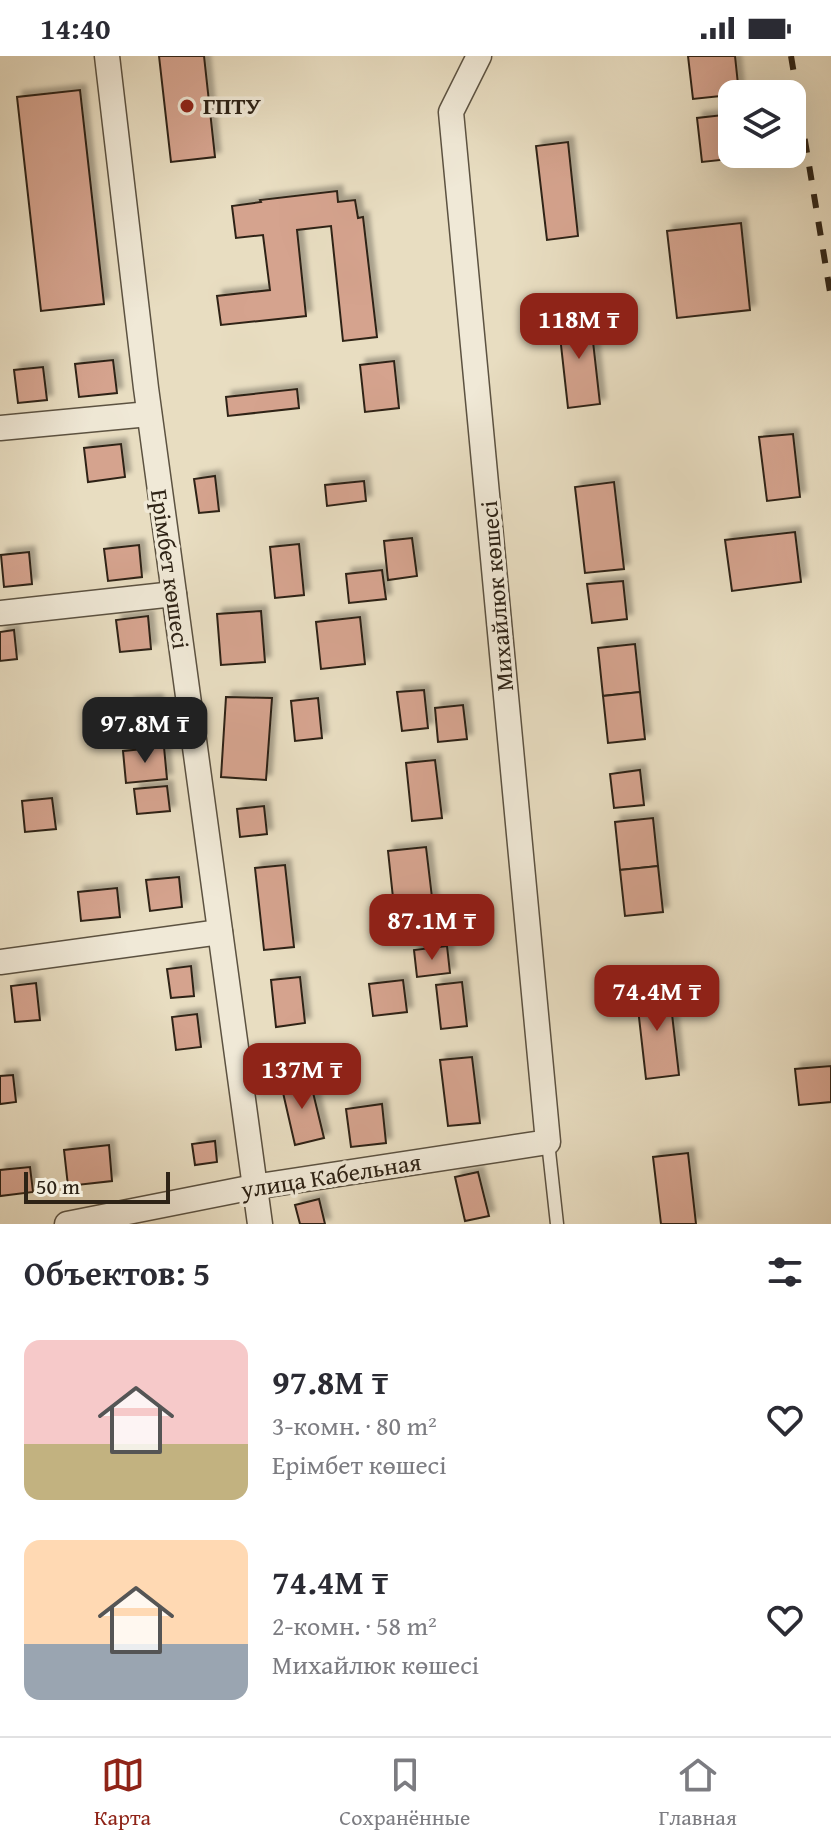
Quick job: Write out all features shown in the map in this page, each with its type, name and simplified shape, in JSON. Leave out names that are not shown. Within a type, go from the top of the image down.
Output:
[{"type":"street","name":"Ерімбет көшесі","points":[[107,56],[149,414],[260,1224]]},
{"type":"street","name":"Михайлюк көшесі","points":[[479,56],[451,112],[548,1142]]},
{"type":"street","points":[[0,428],[149,414]]},
{"type":"street","points":[[0,613],[174,594]]},
{"type":"street","points":[[0,962],[220,932]]},
{"type":"street","name":"улица Кабельная","points":[[67,1224],[254,1187],[548,1142]]},
{"type":"lane","points":[[548,1142],[557,1224]]},
{"type":"building","name":"ГПТУ","points":[[159,56],[204,56],[215,157],[171,162]]},
{"type":"building","points":[[688,56],[735,56],[738,80],[718,80],[718,96],[693,99]]},
{"type":"building","points":[[80,90],[104,304],[41,311],[17,97]]},
{"type":"building","points":[[718,116],[718,160],[702,162],[697,118]]},
{"type":"building","points":[[568,142],[578,236],[547,240],[536,146]]},
{"type":"building","points":[[337,191],[338,202],[355,200],[358,218],[363,217],[377,337],[343,341],[331,226],[297,230],[306,316],[221,325],[217,296],[270,290],[263,235],[236,238],[232,206]]},
{"type":"building","points":[[741,223],[750,310],[677,318],[667,231]]},
{"type":"building","points":[[590,315],[600,404],[568,408],[558,318]]},
{"type":"building","points":[[113,360],[117,393],[79,397],[75,364]]},
{"type":"building","points":[[394,361],[399,408],[365,412],[360,365]]},
{"type":"building","points":[[43,367],[47,400],[18,403],[14,370]]},
{"type":"building","points":[[297,389],[299,408],[228,416],[226,397]]},
{"type":"building","points":[[793,434],[800,497],[767,501],[759,437]]},
{"type":"building","points":[[121,444],[125,477],[88,482],[84,448]]},
{"type":"building","points":[[215,476],[219,511],[199,513],[194,479]]},
{"type":"building","points":[[364,481],[366,501],[327,506],[325,485]]},
{"type":"building","points":[[614,482],[624,569],[585,573],[575,487]]},
{"type":"building","points":[[795,532],[801,582],[732,591],[725,540]]},
{"type":"building","points":[[412,538],[417,576],[388,580],[384,541]]},
{"type":"building","points":[[299,544],[304,595],[275,598],[270,547]]},
{"type":"building","points":[[139,545],[142,577],[108,581],[104,549]]},
{"type":"building","points":[[29,552],[32,584],[4,587],[1,555]]},
{"type":"building","points":[[382,570],[386,599],[349,603],[346,574]]},
{"type":"building","points":[[623,581],[627,619],[592,623],[587,584]]},
{"type":"building","points":[[261,611],[265,662],[221,665],[217,614]]},
{"type":"building","points":[[148,616],[151,649],[120,652],[116,620]]},
{"type":"building","points":[[360,617],[365,664],[321,669],[316,622]]},
{"type":"building","points":[[14,630],[17,659],[0,661],[0,632]]},
{"type":"building","points":[[635,644],[640,692],[603,696],[598,648]]},
{"type":"building","points":[[424,690],[428,728],[402,731],[397,692]]},
{"type":"building","points":[[640,692],[645,739],[608,743],[603,696]]},
{"type":"building","points":[[226,697],[272,698],[266,780],[221,777]]},
{"type":"building","points":[[318,698],[322,738],[295,741],[291,701]]},
{"type":"building","points":[[157,700],[161,733],[132,736],[129,703]]},
{"type":"building","points":[[463,705],[467,739],[438,742],[435,708]]},
{"type":"building","points":[[164,747],[167,779],[126,783],[123,751]]},
{"type":"building","points":[[435,760],[442,818],[412,821],[406,763]]},
{"type":"building","points":[[640,770],[644,805],[614,808],[610,774]]},
{"type":"building","points":[[167,786],[170,811],[137,814],[134,789]]},
{"type":"building","points":[[52,798],[56,829],[25,832],[22,801]]},
{"type":"building","points":[[264,806],[267,834],[240,837],[237,809]]},
{"type":"building","points":[[653,818],[658,866],[620,870],[615,822]]},
{"type":"building","points":[[426,847],[436,931],[397,935],[388,851]]},
{"type":"building","points":[[285,865],[294,947],[264,950],[255,868]]},
{"type":"building","points":[[658,866],[663,912],[625,916],[620,870]]},
{"type":"building","points":[[179,877],[182,907],[150,911],[146,880]]},
{"type":"building","points":[[117,888],[120,917],[81,921],[78,892]]},
{"type":"building","points":[[447,946],[450,973],[417,977],[414,950]]},
{"type":"building","points":[[191,966],[194,996],[171,998],[167,969]]},
{"type":"building","points":[[300,977],[305,1023],[276,1027],[271,980]]},
{"type":"building","points":[[403,980],[407,1012],[373,1016],[369,984]]},
{"type":"building","points":[[462,982],[467,1026],[441,1029],[436,985]]},
{"type":"building","points":[[36,983],[40,1020],[15,1022],[11,986]]},
{"type":"building","points":[[669,988],[679,1075],[646,1079],[636,991]]},
{"type":"building","points":[[197,1014],[201,1047],[176,1050],[172,1017]]},
{"type":"building","points":[[472,1057],[480,1123],[448,1126],[440,1060]]},
{"type":"building","points":[[831,1066],[831,1102],[799,1105],[795,1069]]},
{"type":"building","points":[[13,1075],[16,1102],[0,1104],[0,1076]]},
{"type":"building","points":[[309,1076],[324,1138],[295,1145],[281,1084]]},
{"type":"building","points":[[382,1104],[386,1143],[351,1147],[346,1109]]},
{"type":"building","points":[[215,1141],[217,1162],[195,1165],[192,1144]]},
{"type":"building","points":[[109,1145],[112,1181],[68,1186],[64,1150]]},
{"type":"building","points":[[688,1153],[696,1224],[661,1224],[653,1157]]},
{"type":"building","points":[[30,1167],[33,1192],[0,1196],[0,1170]]},
{"type":"building","points":[[478,1172],[489,1216],[465,1221],[455,1177]]},
{"type":"building","points":[[319,1199],[325,1224],[300,1224],[295,1205]]},
{"type":"railway","points":[[791,56],[831,298]]},
{"type":"place","name":"ГПТУ","points":[[187,106]]}]
